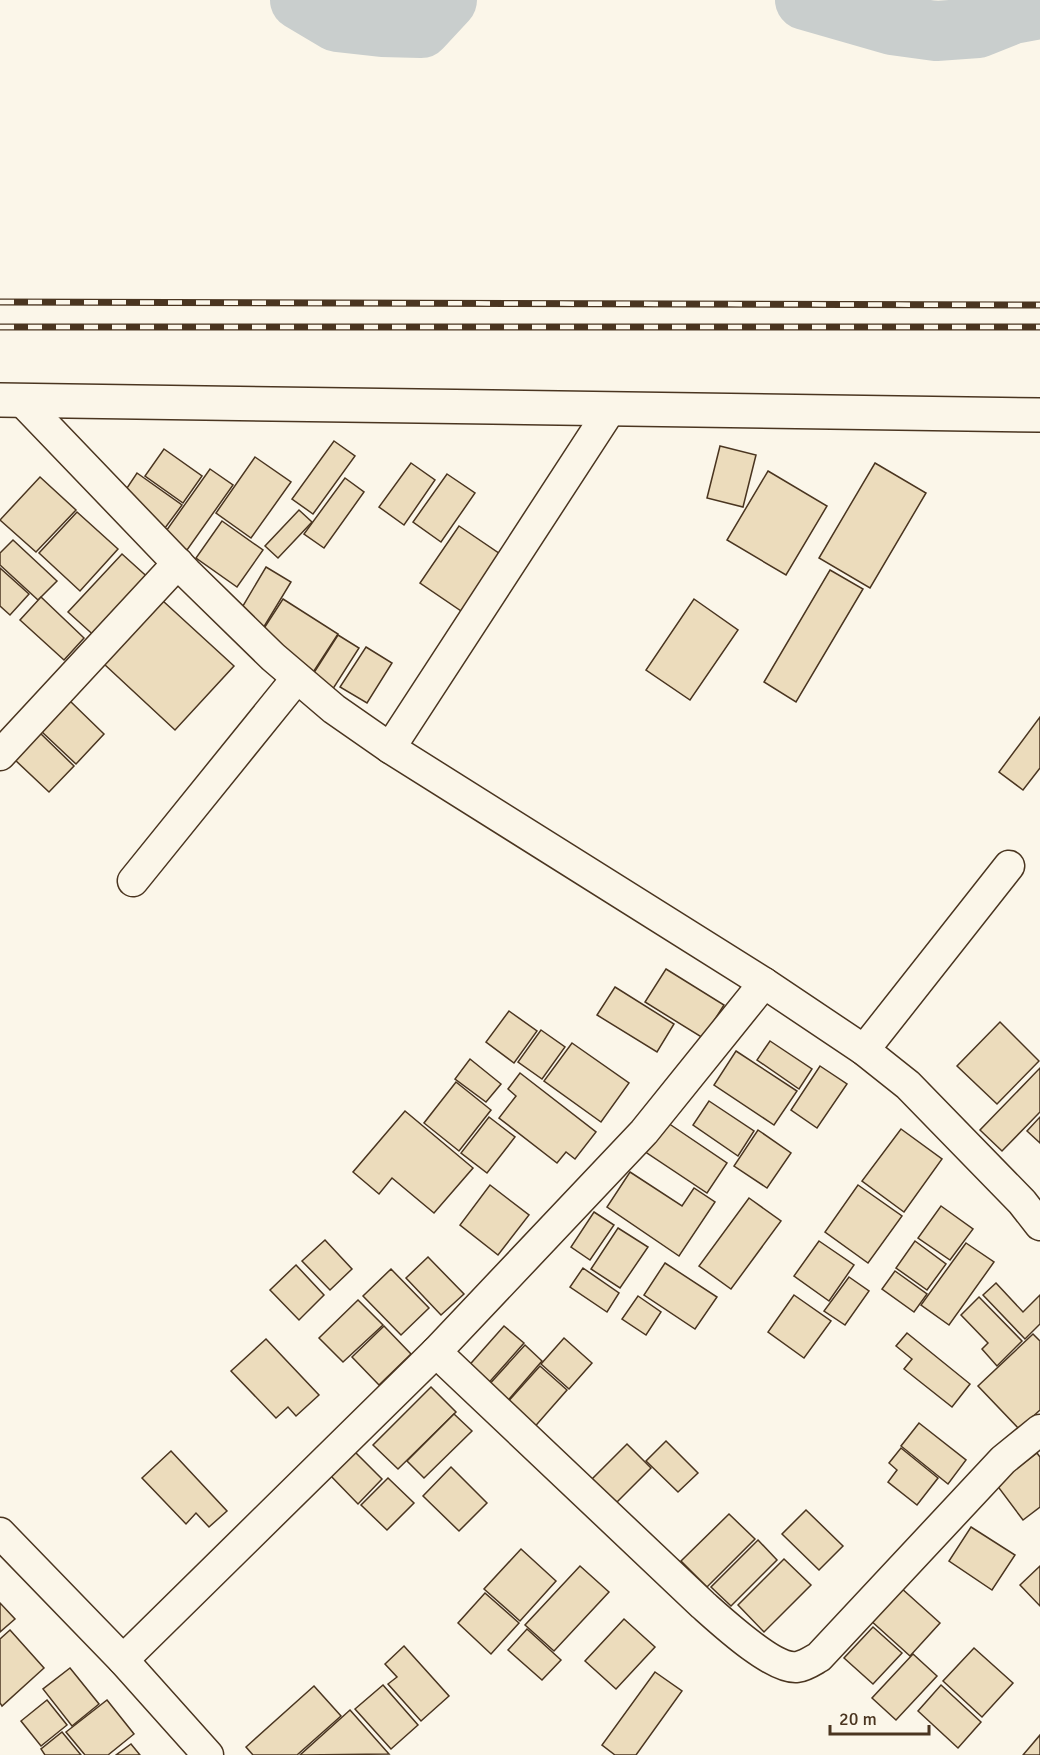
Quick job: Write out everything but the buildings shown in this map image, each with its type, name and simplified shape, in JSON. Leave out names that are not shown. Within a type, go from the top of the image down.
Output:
[{"type":"main road","points":[[11,400],[1040,416]]},
{"type":"street","points":[[11,400],[273,657],[334,709],[390,748],[764,983],[864,1050],[908,1085],[1031,1195],[1040,1225]]},
{"type":"street","points":[[390,748],[610,410]]},
{"type":"street","points":[[0,755],[178,563]]},
{"type":"street","points":[[133,881],[297,678]]},
{"type":"street","points":[[864,1050],[1009,866]]},
{"type":"street","points":[[123,1660],[436,1352],[644,1132],[764,983]]},
{"type":"street","points":[[436,1352],[710,1611],[740,1637],[782,1665],[795,1667],[819,1657],[1003,1460],[1040,1431]]},
{"type":"street","points":[[0,1533],[123,1660],[208,1755]]},
{"type":"waterway","points":[[300,0],[337,22],[421,28],[447,0]]},
{"type":"waterway","points":[[805,0],[892,25],[936,31],[978,28],[1013,14],[1040,9]]},
{"type":"railway","points":[[0,302],[1040,305]]},
{"type":"railway","points":[[0,327],[1040,327]]}]
